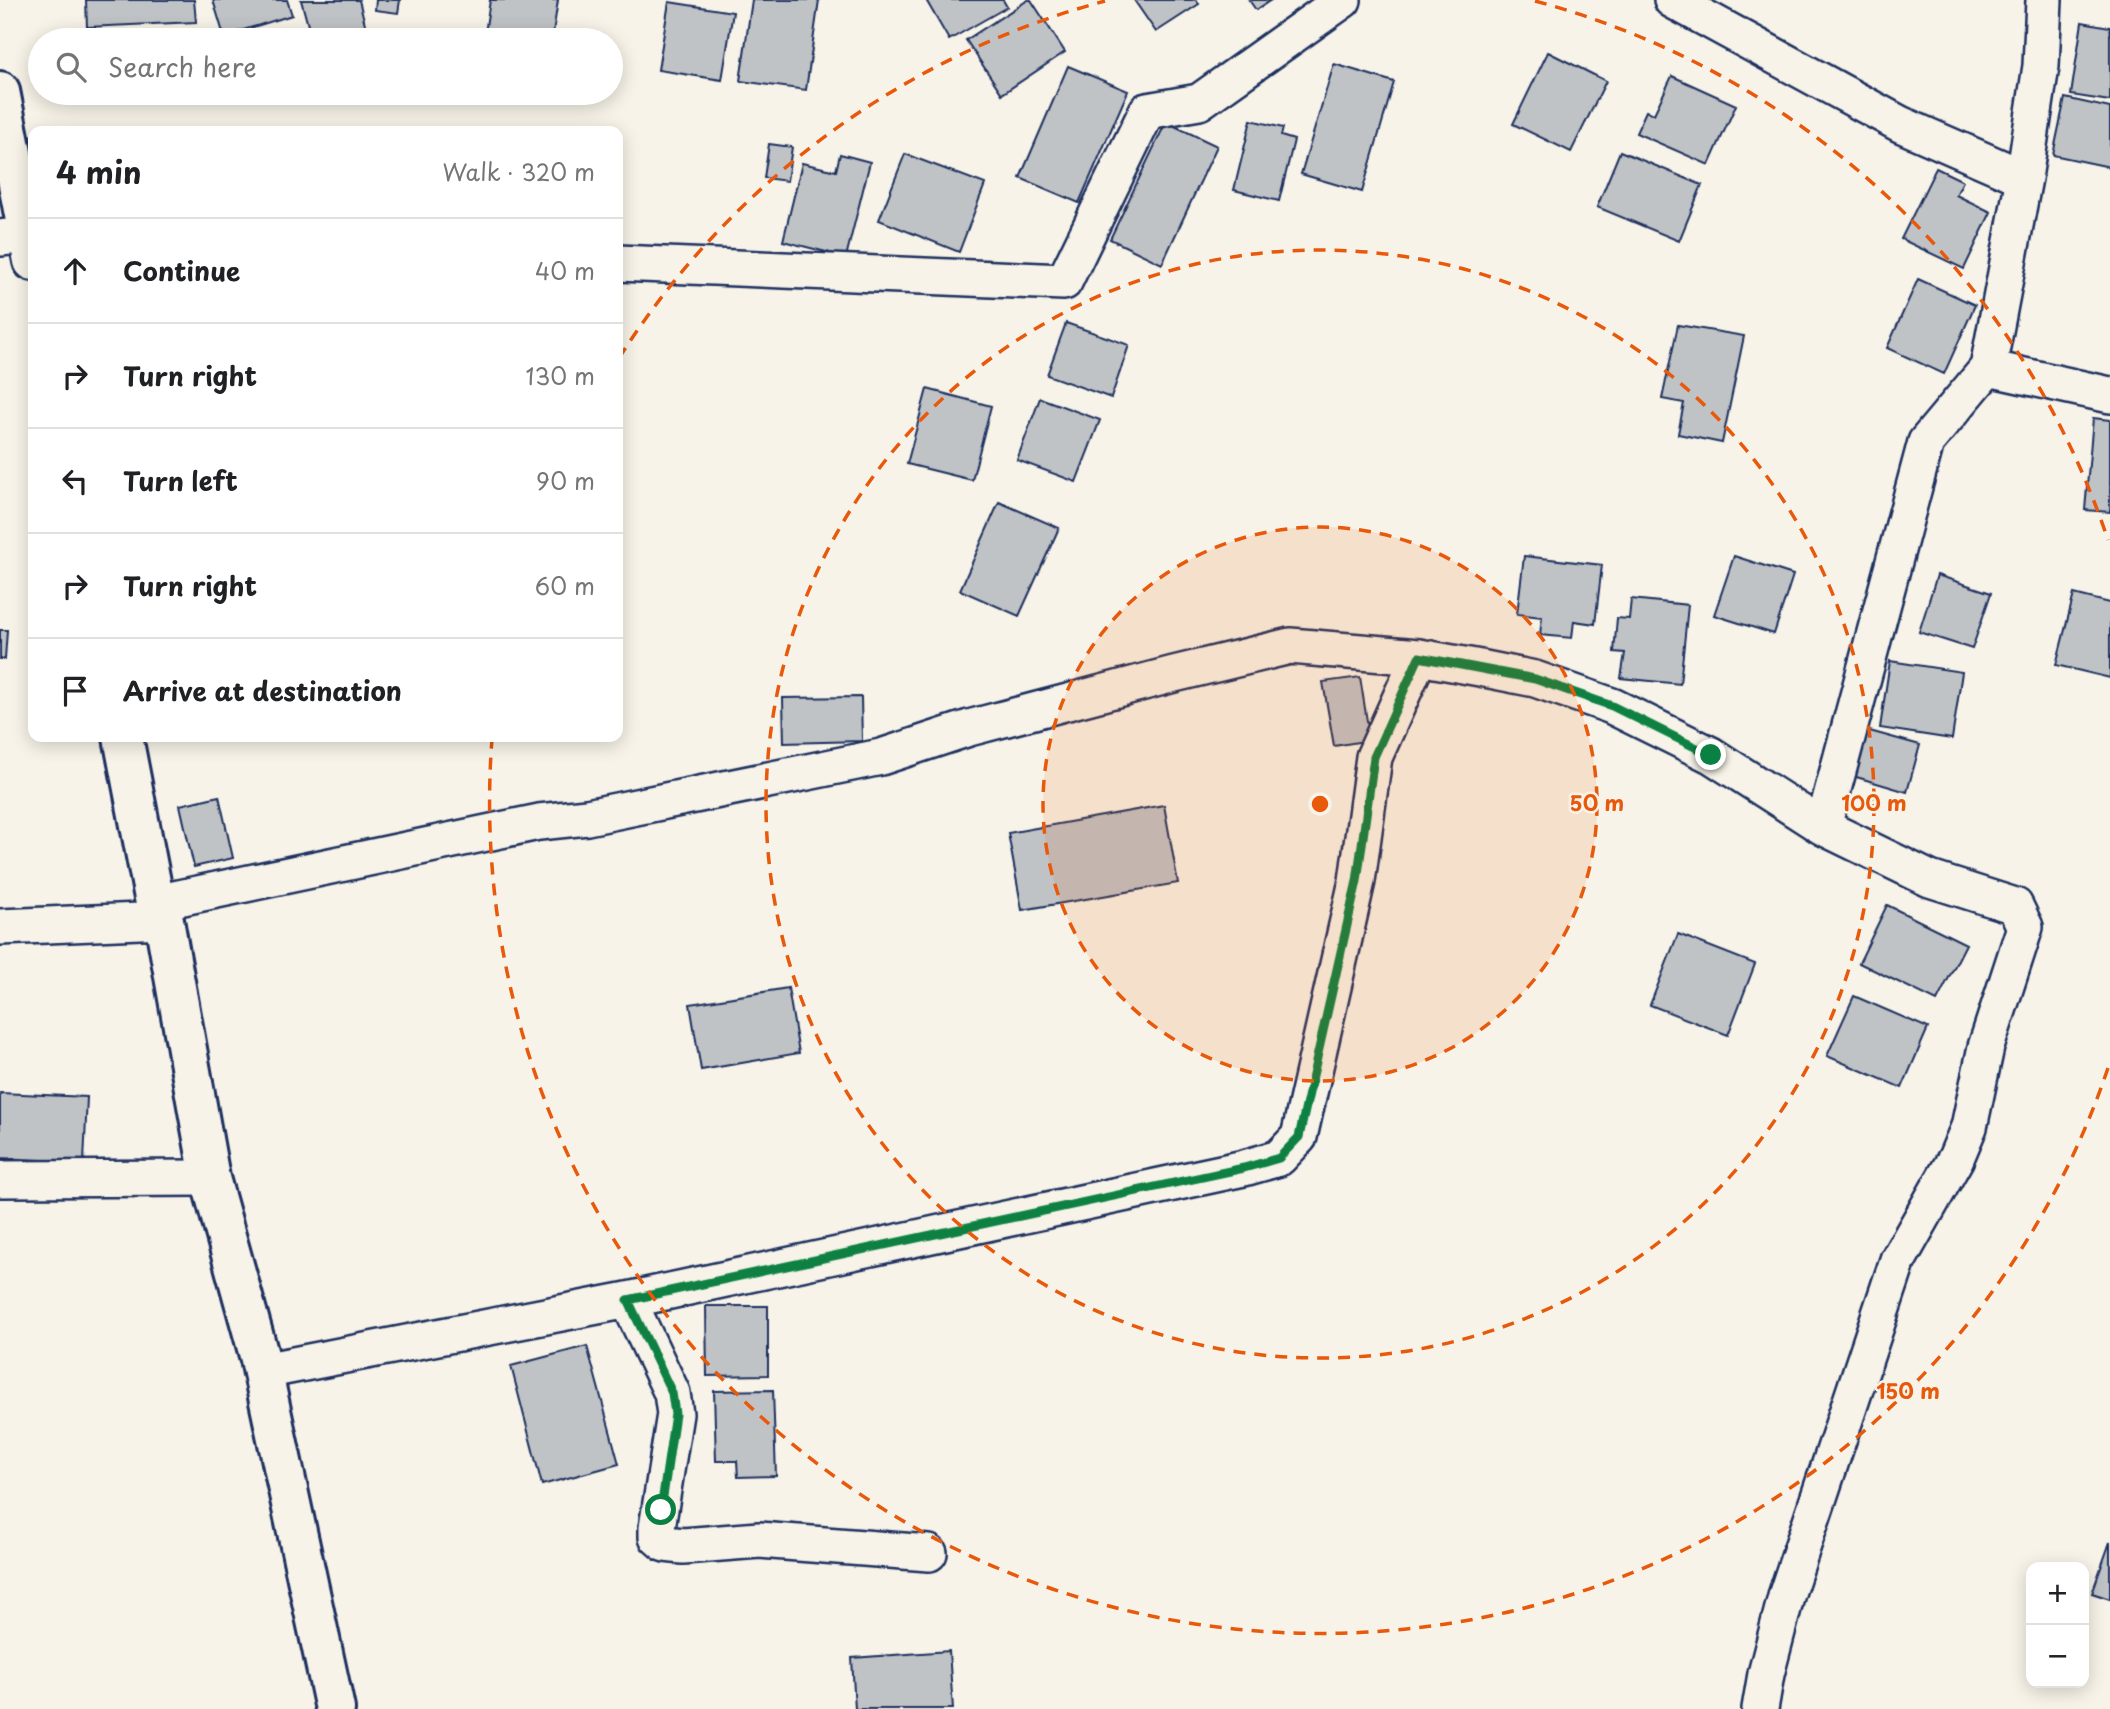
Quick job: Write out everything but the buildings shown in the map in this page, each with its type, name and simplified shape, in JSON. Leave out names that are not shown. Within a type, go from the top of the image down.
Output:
[{"type":"main road","points":[[0,91],[20,245]]},
{"type":"main road","points":[[124,742],[160,911],[210,1178],[263,1371],[335,1709]]},
{"type":"street","points":[[623,263],[1064,282],[1147,111],[1199,102],[1343,0]]},
{"type":"street","points":[[1672,0],[1900,124],[2024,178]]},
{"type":"street","points":[[1823,827],[1926,442],[1988,368],[2024,178],[2041,66],[2044,0]]},
{"type":"street","points":[[1988,368],[2110,395]]},
{"type":"street","points":[[0,927],[160,911],[539,822],[587,817],[881,757],[982,725],[1290,646],[1419,657],[1535,679],[1612,706],[1711,755],[1823,827],[1930,879],[2015,906],[2025,927],[1986,1046],[1969,1127],[1956,1158],[1898,1260],[1787,1592],[1760,1709]]},
{"type":"street","points":[[263,1371],[628,1300],[1244,1168],[1279,1158],[1299,1137],[1357,881],[1374,757],[1419,657]]},
{"type":"street","points":[[0,1179],[210,1178]]},
{"type":"street","points":[[628,1300],[672,1393],[675,1414],[657,1528],[657,1537],[665,1544],[683,1546],[759,1540],[929,1553]]},
{"type":"route","points":[[661,1510],[675,1414],[672,1393],[628,1300],[1244,1168],[1279,1158],[1299,1137],[1357,881],[1374,757],[1419,657],[1535,679],[1612,706],[1711,755]]}]
